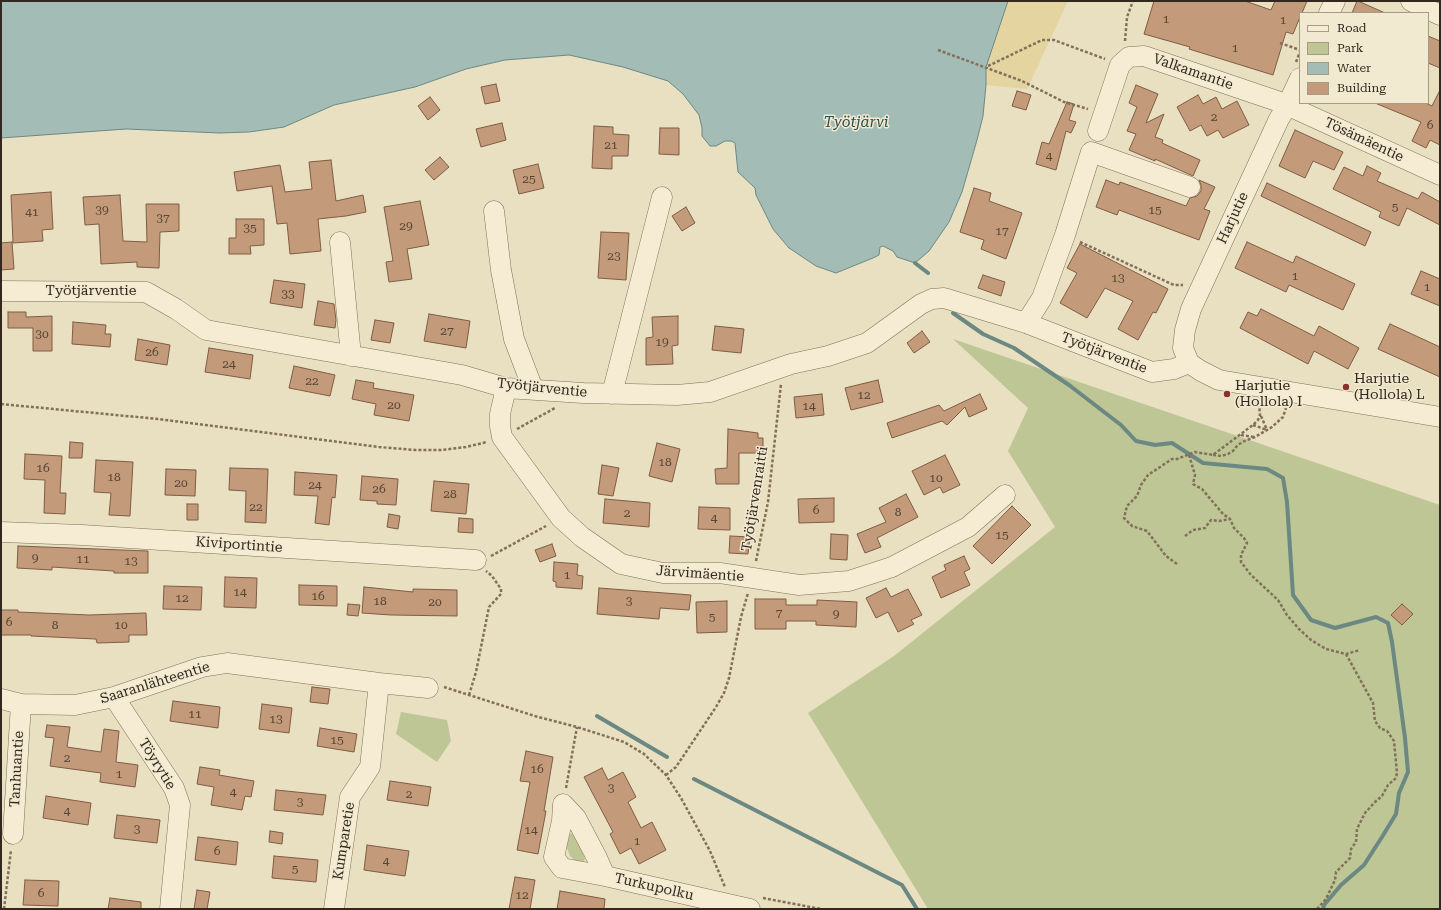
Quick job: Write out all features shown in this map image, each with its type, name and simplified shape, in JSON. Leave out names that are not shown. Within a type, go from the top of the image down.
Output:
[{"type":"street","points":[[1330,12],[1335,1]]},
{"type":"street","points":[[1411,1],[1440,15]]},
{"type":"street","name":"Valkamantie","points":[[1124,61],[1144,56],[1287,106]]},
{"type":"street","points":[[1100,122],[1124,61]]},
{"type":"street","name":"Harjutie","points":[[1188,363],[1183,348],[1185,330],[1191,309],[1279,119],[1299,80]]},
{"type":"street","name":"Tösämäentie","points":[[1287,106],[1440,175]]},
{"type":"street","points":[[1026,323],[1042,298],[1065,235],[1091,152],[1190,186]]},
{"type":"street","points":[[612,394],[662,197]]},
{"type":"street","points":[[494,211],[501,270],[514,339],[533,389]]},
{"type":"street","points":[[340,242],[351,356]]},
{"type":"street","name":"Työtjärventie","points":[[1,291],[146,292],[176,309],[206,330],[462,375],[506,388],[612,394],[677,395],[710,392],[790,364],[828,356],[867,343],[921,304],[932,299],[944,298],[1026,323],[1152,372],[1174,369],[1188,363]]},
{"type":"street","points":[[1188,363],[1219,380],[1440,417]]},
{"type":"street","points":[[502,437],[500,414],[506,388]]},
{"type":"street","name":"Järvimäentie","points":[[502,437],[561,518],[582,537],[621,564],[663,573],[720,573],[799,585],[849,581],[892,567],[968,527],[1005,495]]},
{"type":"street","name":"Kiviportintie","points":[[1,532],[82,535],[476,560]]},
{"type":"street","name":"Saaranlähteentie","points":[[1,699],[21,704],[75,705],[114,697],[202,667],[227,663],[428,688]]},
{"type":"street","name":"Kumparetie","points":[[334,909],[350,797],[370,767],[380,683]]},
{"type":"street","name":"Töyrytie","points":[[114,697],[174,788],[180,805],[170,909]]},
{"type":"street","name":"Tanhuantie","points":[[13,834],[21,704]]},
{"type":"street","name":"Turkupolku","points":[[563,804],[576,818],[597,858],[604,876]]},
{"type":"street","name":"Turkupolku","points":[[563,804],[562,821],[554,857],[562,868],[754,903]]},
{"type":"path","points":[[987,67],[1042,40],[1054,40],[1124,61],[1127,17],[1133,1]]},
{"type":"path","points":[[1280,43],[1299,50]]},
{"type":"path","points":[[938,50],[1022,81],[1100,122]]},
{"type":"path","points":[[1065,235],[1174,285],[1185,285]]},
{"type":"path","name":"Työtjärvenraitti","points":[[666,775],[676,767],[716,707],[724,693],[729,678],[741,617],[752,577],[768,502],[782,380]]},
{"type":"path","points":[[1177,564],[1166,556],[1147,531],[1132,526],[1124,518],[1127,506],[1138,496],[1141,485],[1148,475],[1172,459],[1195,452],[1221,456],[1228,454],[1242,442],[1255,437],[1278,423],[1286,410],[1289,392]]},
{"type":"path","points":[[1259,400],[1260,415],[1267,430]]},
{"type":"path","points":[[1,404],[158,419],[379,447],[415,450],[442,450],[466,447],[502,437],[556,408]]},
{"type":"path","points":[[1213,455],[1253,425],[1258,420],[1260,415]]},
{"type":"path","points":[[1253,425],[1267,430]]},
{"type":"path","points":[[1240,435],[1255,437]]},
{"type":"path","points":[[1189,455],[1195,474],[1194,484],[1202,489],[1223,514],[1230,519],[1234,528],[1247,543],[1241,555],[1241,562],[1251,575],[1278,600],[1287,615],[1311,640],[1326,649],[1346,654],[1360,650]]},
{"type":"path","points":[[469,695],[476,672],[489,607],[501,594],[501,589],[492,576],[481,568],[476,560],[494,556],[561,518]]},
{"type":"path","points":[[1185,536],[1193,530],[1205,528],[1211,520],[1219,521],[1230,519]]},
{"type":"path","points":[[1317,909],[1326,899],[1335,880],[1336,872],[1350,858],[1351,849],[1356,842],[1357,829],[1365,813],[1382,796],[1388,785],[1396,778],[1397,773],[1394,741],[1387,731],[1380,728],[1375,721],[1373,703],[1346,654]]},
{"type":"path","points":[[428,688],[434,684],[538,717],[576,727],[624,742],[644,754],[666,775],[681,798],[710,851],[727,891]]},
{"type":"path","points":[[563,804],[576,727]]},
{"type":"path","points":[[4,909],[13,834]]},
{"type":"path","points":[[754,903],[821,909]]},
{"type":"green space","points":[[953,339],[1440,505],[1440,909],[928,909],[808,713],[894,656],[1055,527],[1008,451],[1028,408]]},
{"type":"green space","points":[[401,712],[447,720],[451,741],[437,762],[396,734]]},
{"type":"green space","points":[[574,833],[585,859],[582,863],[578,863],[570,856],[566,845],[570,834]]},
{"type":"sand","points":[[1008,1],[1068,1],[1027,89],[986,85],[985,67]]},
{"type":"water","name":"Työtjärvi","points":[[1,1],[1008,1],[986,67],[983,116],[977,140],[962,192],[949,222],[929,251],[915,263],[897,257],[893,251],[883,246],[880,247],[879,255],[836,273],[816,266],[789,248],[773,229],[756,195],[755,188],[738,172],[735,143],[725,141],[716,146],[710,146],[702,136],[699,115],[683,94],[668,81],[623,67],[569,55],[505,60],[466,69],[415,87],[334,105],[284,127],[249,132],[220,133],[126,129],[1,138]]},
{"type":"building","points":[[1154,1],[1245,1],[1271,10],[1275,1],[1307,1],[1302,12],[1299,12],[1299,19],[1293,34],[1286,32],[1273,75],[1189,49],[1190,47],[1144,34]]},
{"type":"building","points":[[1358,1],[1383,12],[1352,12]]},
{"type":"building","points":[[1429,36],[1440,41],[1440,68],[1429,63]]},
{"type":"building","points":[[496,84],[500,101],[485,104],[481,87]]},
{"type":"building","points":[[1136,85],[1158,94],[1146,123],[1164,114],[1155,137],[1163,140],[1162,143],[1200,160],[1193,176],[1155,159],[1155,161],[1129,150],[1136,134],[1127,131],[1137,107],[1129,103]]},
{"type":"building","points":[[1440,90],[1440,145],[1430,140],[1426,148],[1412,141],[1421,122],[1377,104],[1428,104],[1432,106]]},
{"type":"building","points":[[1017,91],[1031,95],[1026,110],[1012,106]]},
{"type":"building","points":[[1198,95],[1203,104],[1216,97],[1222,109],[1237,101],[1249,125],[1223,138],[1218,130],[1207,136],[1201,125],[1190,131],[1177,107]]},
{"type":"building","points":[[430,97],[440,110],[428,120],[418,106]]},
{"type":"building","points":[[1067,102],[1074,104],[1069,120],[1076,122],[1071,133],[1066,131],[1056,170],[1036,164],[1042,142],[1049,144]]},
{"type":"building","points":[[502,123],[506,140],[481,147],[476,129]]},
{"type":"building","points":[[594,126],[613,127],[613,134],[629,135],[628,156],[612,156],[612,169],[592,168]]},
{"type":"building","points":[[660,128],[679,128],[679,155],[659,154]]},
{"type":"building","points":[[1295,130],[1343,152],[1334,170],[1313,161],[1305,178],[1279,166]]},
{"type":"building","points":[[440,157],[449,167],[434,180],[425,170]]},
{"type":"building","points":[[331,160],[336,201],[363,195],[366,212],[318,219],[321,251],[290,254],[287,223],[277,224],[272,186],[237,191],[234,172],[280,165],[285,192],[312,189],[309,162]]},
{"type":"building","points":[[538,164],[544,188],[519,194],[513,170]]},
{"type":"building","points":[[1367,166],[1381,173],[1377,181],[1418,199],[1422,192],[1440,202],[1440,225],[1407,208],[1399,226],[1379,217],[1381,212],[1333,189],[1344,167],[1363,176]]},
{"type":"building","points":[[1106,180],[1119,185],[1120,182],[1186,206],[1190,198],[1197,196],[1201,191],[1199,180],[1215,187],[1204,209],[1210,211],[1199,240],[1119,210],[1117,215],[1096,207]]},
{"type":"building","points":[[1267,183],[1371,232],[1365,246],[1261,196]]},
{"type":"building","points":[[974,188],[991,193],[989,201],[1022,213],[1006,259],[981,249],[984,240],[960,232]]},
{"type":"building","points":[[51,192],[53,229],[42,230],[43,241],[13,243],[11,195]]},
{"type":"building","points":[[120,195],[123,241],[147,242],[146,204],[179,204],[179,231],[160,232],[159,268],[137,267],[137,262],[101,264],[99,224],[85,225],[83,197]]},
{"type":"building","points":[[420,201],[429,245],[407,249],[412,279],[389,282],[386,262],[393,261],[384,207]]},
{"type":"building","points":[[686,207],[695,223],[682,231],[672,216]]},
{"type":"building","points":[[236,219],[264,219],[264,245],[250,246],[251,254],[229,254],[229,238],[236,238]]},
{"type":"building","points":[[601,232],[629,233],[626,280],[598,278]]},
{"type":"building","points":[[12,242],[14,269],[1,270],[1,243]]},
{"type":"building","points":[[1247,242],[1293,263],[1296,256],[1355,284],[1343,310],[1289,285],[1286,292],[1235,268]]},
{"type":"building","points":[[1080,244],[1168,289],[1156,313],[1153,312],[1138,340],[1118,329],[1133,301],[1105,288],[1087,318],[1060,303],[1077,273],[1067,268]]},
{"type":"building","points":[[1421,271],[1440,279],[1440,306],[1411,294]]},
{"type":"building","points":[[983,275],[1005,282],[1001,296],[978,288]]},
{"type":"building","points":[[274,280],[305,284],[302,308],[270,303]]},
{"type":"building","points":[[318,301],[334,304],[336,320],[335,328],[314,325]]},
{"type":"building","points":[[1261,309],[1314,336],[1319,326],[1359,348],[1348,369],[1314,351],[1308,364],[1240,328],[1248,312],[1257,316]]},
{"type":"building","points":[[8,312],[26,312],[26,317],[52,316],[52,351],[33,351],[33,328],[8,328]]},
{"type":"building","points":[[429,314],[470,321],[466,348],[424,341]]},
{"type":"building","points":[[678,316],[678,345],[672,346],[673,364],[646,365],[646,338],[653,337],[652,317]]},
{"type":"building","points":[[375,320],[394,323],[390,343],[371,340]]},
{"type":"building","points":[[73,322],[106,325],[105,334],[111,334],[110,347],[72,344]]},
{"type":"building","points":[[1390,324],[1440,347],[1440,377],[1378,349]]},
{"type":"building","points":[[715,326],[744,329],[741,353],[712,350]]},
{"type":"building","points":[[922,331],[930,342],[914,353],[907,343]]},
{"type":"building","points":[[138,339],[170,345],[167,365],[135,360]]},
{"type":"building","points":[[209,348],[253,355],[250,379],[205,372]]},
{"type":"building","points":[[294,366],[335,375],[330,396],[289,388]]},
{"type":"building","points":[[356,380],[374,383],[373,388],[414,395],[409,421],[374,415],[376,404],[352,399]]},
{"type":"building","points":[[878,380],[883,402],[851,410],[845,388]]},
{"type":"building","points":[[822,394],[824,415],[796,418],[794,397]]},
{"type":"building","points":[[980,394],[987,409],[969,417],[965,407],[947,425],[942,421],[892,438],[887,423],[939,405],[944,411]]},
{"type":"building","points":[[728,429],[758,433],[758,438],[763,438],[763,453],[739,453],[739,484],[716,484],[715,469],[727,468]]},
{"type":"building","points":[[70,442],[83,443],[82,458],[69,458]]},
{"type":"building","points":[[657,443],[680,449],[672,482],[649,476]]},
{"type":"building","points":[[25,454],[62,456],[60,493],[66,493],[65,514],[44,513],[45,480],[24,479]]},
{"type":"building","points":[[945,455],[960,485],[943,493],[940,487],[924,495],[912,471]]},
{"type":"building","points":[[96,460],[133,462],[130,516],[109,515],[111,493],[94,492]]},
{"type":"building","points":[[602,465],[619,468],[613,496],[598,494]]},
{"type":"building","points":[[230,468],[268,469],[266,523],[245,522],[246,491],[229,490]]},
{"type":"building","points":[[166,469],[196,470],[195,496],[165,495]]},
{"type":"building","points":[[295,472],[337,475],[335,498],[332,497],[329,525],[315,523],[318,496],[294,495]]},
{"type":"building","points":[[362,476],[398,479],[396,505],[377,504],[377,501],[360,500]]},
{"type":"building","points":[[434,481],[469,484],[466,514],[431,511]]},
{"type":"building","points":[[906,494],[918,517],[877,538],[881,547],[865,553],[857,534],[886,522],[879,508]]},
{"type":"building","points":[[834,498],[834,522],[799,523],[798,499]]},
{"type":"building","points":[[605,499],[650,503],[649,527],[603,523]]},
{"type":"building","points":[[187,504],[198,504],[198,520],[187,520]]},
{"type":"building","points":[[1012,506],[1031,525],[992,564],[973,546]]},
{"type":"building","points":[[699,507],[730,508],[730,530],[698,529]]},
{"type":"building","points":[[389,514],[400,516],[398,529],[387,527]]},
{"type":"building","points":[[459,518],[473,519],[473,533],[458,532]]},
{"type":"building","points":[[831,534],[848,535],[847,560],[830,559]]},
{"type":"building","points":[[730,536],[750,537],[748,554],[729,553]]},
{"type":"building","points":[[552,544],[556,556],[540,562],[535,550]]},
{"type":"building","points":[[18,546],[148,551],[148,573],[114,573],[114,571],[52,567],[52,570],[17,568]]},
{"type":"building","points":[[964,556],[970,569],[964,572],[970,585],[941,598],[932,577],[946,570],[944,565]]},
{"type":"building","points":[[554,562],[578,564],[577,575],[583,576],[582,589],[556,587],[556,582],[553,581]]},
{"type":"building","points":[[225,577],[257,578],[256,608],[224,607]]},
{"type":"building","points":[[299,585],[337,586],[337,606],[299,605]]},
{"type":"building","points":[[164,586],[202,587],[201,610],[163,609]]},
{"type":"building","points":[[364,587],[413,592],[413,589],[457,590],[457,616],[362,613]]},
{"type":"building","points":[[599,588],[691,595],[689,610],[660,608],[659,619],[597,614]]},
{"type":"building","points":[[886,588],[891,597],[908,589],[922,615],[911,620],[914,624],[898,632],[888,612],[876,618],[866,598]]},
{"type":"building","points":[[755,599],[786,599],[786,605],[817,605],[817,600],[857,602],[856,627],[816,625],[816,621],[786,621],[786,629],[755,629]]},
{"type":"building","points":[[727,601],[727,632],[697,633],[696,602]]},
{"type":"building","points":[[348,604],[360,605],[358,616],[347,615]]},
{"type":"building","points":[[1402,604],[1413,614],[1402,625],[1391,615]]},
{"type":"building","points":[[1,610],[89,615],[146,613],[147,635],[129,635],[129,642],[97,643],[96,639],[31,635],[1,635]]},
{"type":"building","points":[[312,687],[330,689],[328,704],[310,702]]},
{"type":"building","points":[[173,701],[220,707],[218,728],[170,721]]},
{"type":"building","points":[[262,704],[292,708],[289,733],[259,729]]},
{"type":"building","points":[[47,725],[70,727],[67,747],[101,752],[104,729],[119,731],[116,762],[138,765],[135,787],[100,782],[101,773],[50,766],[54,738],[45,737]]},
{"type":"building","points":[[320,728],[357,734],[354,752],[317,746]]},
{"type":"building","points":[[526,751],[553,757],[544,811],[546,811],[538,854],[517,850],[530,782],[520,781]]},
{"type":"building","points":[[200,767],[220,770],[219,775],[254,781],[251,797],[245,796],[242,810],[211,805],[214,787],[197,784]]},
{"type":"building","points":[[602,768],[608,780],[623,772],[636,797],[628,802],[641,828],[652,822],[666,850],[639,864],[631,848],[620,854],[610,834],[613,832],[584,777]]},
{"type":"building","points":[[390,781],[431,787],[428,806],[387,800]]},
{"type":"building","points":[[276,790],[326,795],[323,815],[274,810]]},
{"type":"building","points":[[46,796],[91,803],[88,825],[43,818]]},
{"type":"building","points":[[117,815],[160,820],[157,843],[114,838]]},
{"type":"building","points":[[270,831],[283,833],[282,844],[269,842]]},
{"type":"building","points":[[198,837],[238,842],[236,865],[195,860]]},
{"type":"building","points":[[367,845],[409,851],[405,876],[364,870]]},
{"type":"building","points":[[274,856],[318,860],[316,882],[272,878]]},
{"type":"building","points":[[515,877],[535,880],[530,909],[509,909]]},
{"type":"building","points":[[25,880],[59,881],[58,906],[23,905]]},
{"type":"building","points":[[197,890],[210,892],[207,909],[194,909]]},
{"type":"building","points":[[560,891],[605,899],[604,909],[557,909]]},
{"type":"building","points":[[110,898],[141,902],[141,909],[108,909]]},
{"type":"waterway","points":[[915,263],[928,273]]},
{"type":"waterway","points":[[953,313],[983,334],[1014,348],[1069,385],[1121,425],[1136,441],[1155,445],[1172,443],[1203,463],[1267,469],[1283,478],[1287,502],[1293,595],[1311,620],[1335,628],[1376,617],[1388,623],[1405,738],[1408,772],[1399,793],[1396,814],[1382,837],[1364,865],[1341,885],[1324,905],[1323,909]]},
{"type":"waterway","points":[[597,716],[667,757]]},
{"type":"waterway","points":[[694,779],[902,885],[917,909]]},
{"type":"place","name":"Harjutie (Hollola) L","points":[[1346,387]]},
{"type":"place","name":"Harjutie (Hollola) I","points":[[1227,394]]}]
